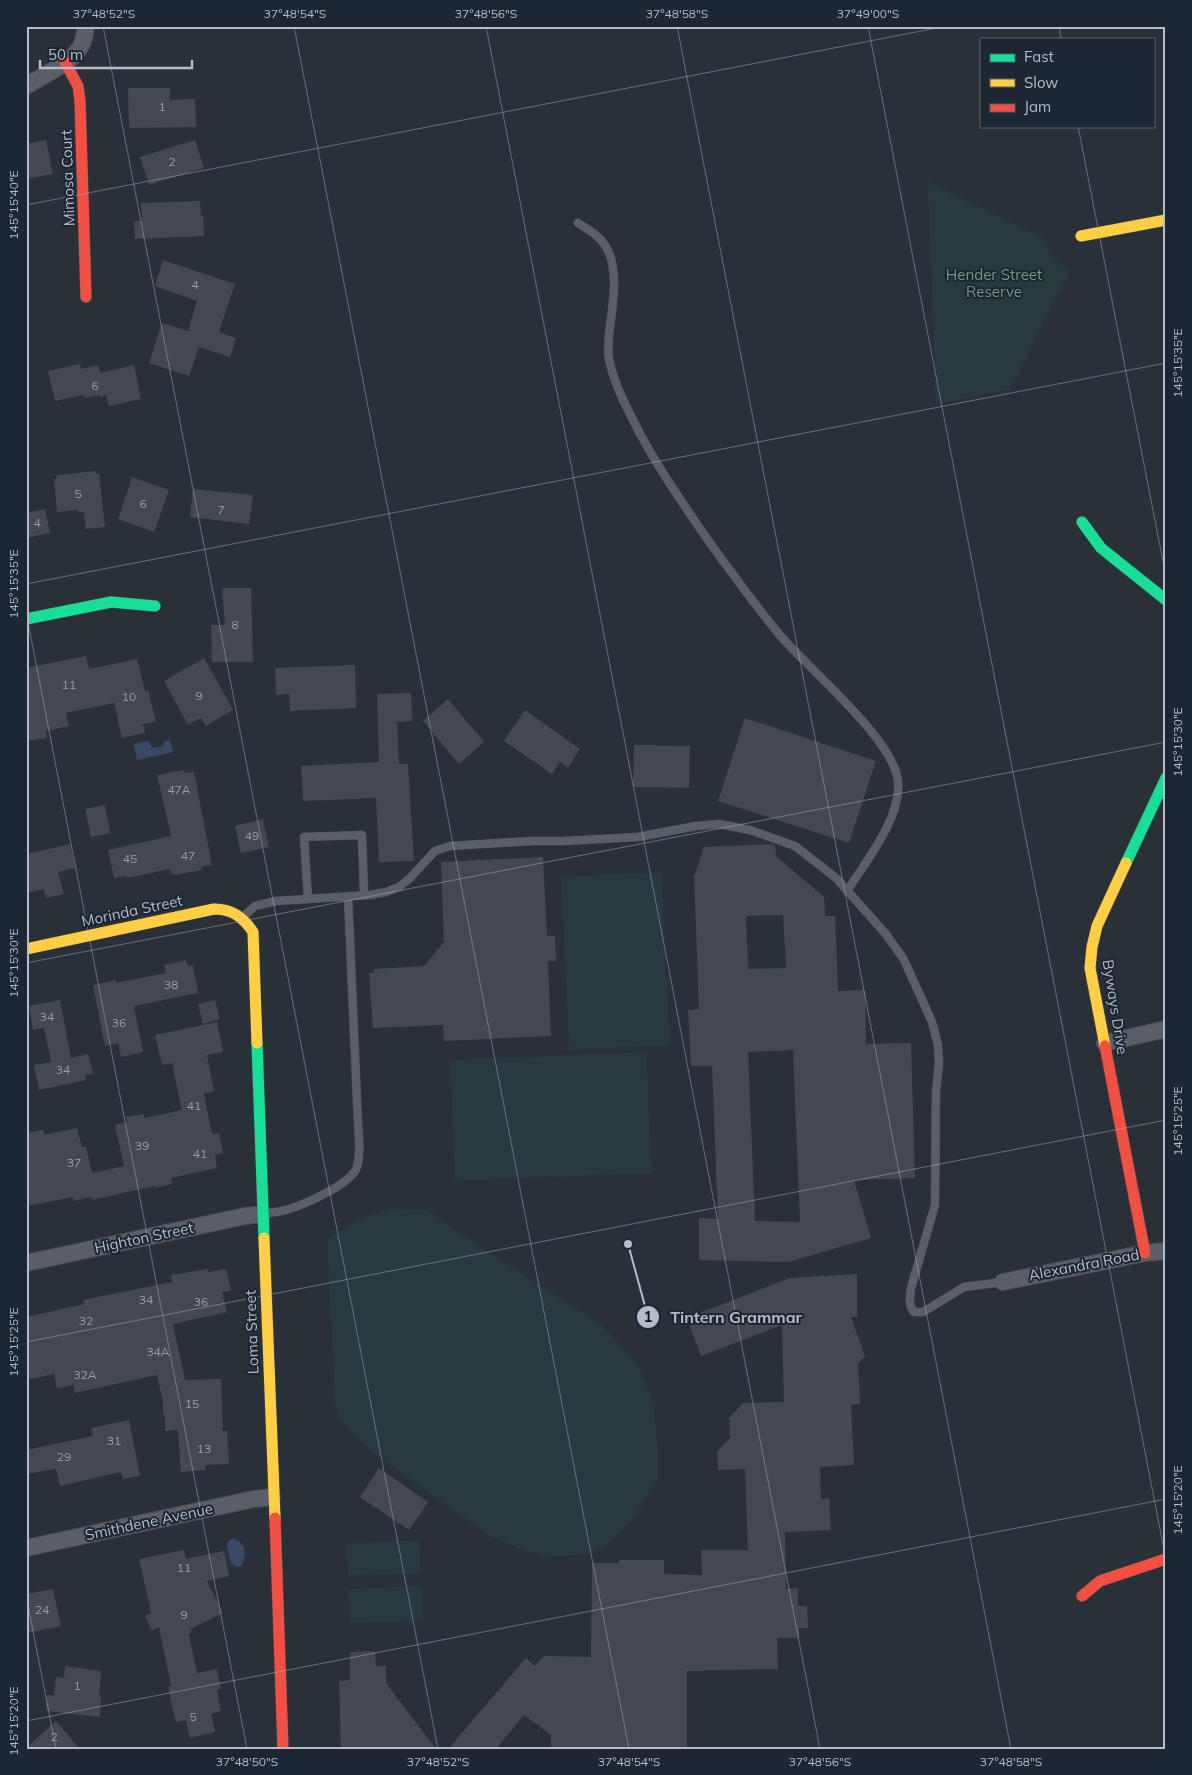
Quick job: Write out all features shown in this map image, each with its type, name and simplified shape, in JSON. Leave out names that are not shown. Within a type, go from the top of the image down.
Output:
[{"type":"street","points":[[26,86],[79,50],[86,26]]},
{"type":"street","name":"Mimosa Court","points":[[64,62],[78,86],[80,100],[86,297]]},
{"type":"street","points":[[1081,236],[1166,220]]},
{"type":"street","points":[[1082,522],[1101,548],[1166,600]]},
{"type":"street","points":[[26,619],[111,602],[155,606]]},
{"type":"street","name":"Byways Drive","points":[[1145,1253],[1090,968],[1097,926],[1166,778]]},
{"type":"street","name":"Morinda Street","points":[[26,949],[214,909],[232,910],[243,917]]},
{"type":"street","name":"Loma Street","points":[[243,917],[253,932],[254,942],[272,1498],[283,1749]]},
{"type":"street","points":[[1105,1043],[1166,1029]]},
{"type":"street","name":"Highton Street","points":[[26,1263],[244,1216],[263,1214]]},
{"type":"street","name":"Alexandra Road","points":[[1003,1282],[1145,1253],[1166,1251]]},
{"type":"street","name":"Smithdene Avenue","points":[[26,1548],[254,1499],[272,1498]]},
{"type":"street","points":[[1082,1596],[1100,1581],[1166,1559]]},
{"type":"lane","points":[[578,223],[593,232],[605,244],[612,260],[614,276],[613,304],[608,357],[616,383],[653,458],[735,577],[780,635],[851,708],[881,744],[893,763],[898,780],[898,793],[893,813],[879,842],[847,891]]},
{"type":"lane","points":[[243,917],[255,906],[273,901],[386,892],[398,887],[409,879],[436,851],[450,846],[638,837],[696,826],[718,824],[750,830],[795,846],[836,878],[885,933],[903,958],[932,1022],[938,1045],[935,1205],[911,1288],[912,1310],[914,1312],[923,1312],[964,1287],[1003,1282]]},
{"type":"lane","points":[[308,899],[304,837],[362,834],[364,895]]},
{"type":"lane","points":[[263,1214],[294,1207],[322,1194],[352,1176],[357,1168],[359,1154],[348,896]]},
{"type":"green space","name":"Hender Street Reserve","points":[[928,182],[1046,240],[1054,258],[1070,271],[1010,389],[936,404]]},
{"type":"green space","points":[[661,872],[670,1045],[569,1050],[561,877]]},
{"type":"green space","points":[[646,1052],[652,1173],[455,1181],[450,1060]]},
{"type":"green space","points":[[392,1208],[427,1210],[600,1324],[639,1367],[653,1402],[658,1446],[658,1479],[634,1517],[610,1543],[591,1554],[548,1557],[493,1538],[374,1454],[340,1419],[333,1399],[334,1378],[327,1241],[355,1220]]},
{"type":"green space","points":[[419,1540],[421,1573],[348,1576],[346,1543]]},
{"type":"green space","points":[[421,1586],[422,1620],[350,1623],[348,1589]]},
{"type":"water","points":[[170,740],[173,752],[137,760],[134,744],[148,741],[153,748],[163,746],[164,741]]},
{"type":"water","points":[[232,1538],[236,1539],[243,1546],[245,1554],[240,1567],[236,1567],[231,1563],[227,1543]]},
{"type":"building","points":[[128,88],[170,88],[170,100],[195,99],[196,127],[129,128]]},
{"type":"building","points":[[46,140],[53,174],[26,179],[26,144]]},
{"type":"building","points":[[195,140],[204,168],[149,185],[140,157]]},
{"type":"building","points":[[200,201],[204,236],[135,239],[134,221],[142,221],[141,203]]},
{"type":"building","points":[[163,260],[235,284],[219,332],[236,338],[230,357],[199,347],[189,376],[149,363],[162,323],[188,331],[197,301],[155,286]]},
{"type":"building","points":[[80,364],[81,369],[98,365],[100,373],[134,365],[141,399],[109,406],[106,395],[85,398],[84,395],[55,401],[48,371]]},
{"type":"building","points":[[96,471],[96,474],[99,474],[105,527],[86,529],[84,512],[78,512],[78,510],[57,512],[54,479],[57,479],[56,475]]},
{"type":"building","points":[[132,477],[169,490],[154,532],[118,519]]},
{"type":"building","points":[[193,489],[253,495],[249,524],[190,517]]},
{"type":"building","points":[[45,509],[50,533],[26,538],[26,513]]},
{"type":"building","points":[[222,588],[251,588],[253,662],[212,662],[211,625],[225,625]]},
{"type":"building","points":[[86,656],[89,669],[137,659],[145,692],[148,690],[156,722],[143,724],[145,733],[122,738],[114,703],[66,713],[69,726],[46,731],[47,738],[26,741],[26,668]]},
{"type":"building","points":[[204,658],[233,710],[206,726],[201,718],[188,725],[164,681]]},
{"type":"building","points":[[355,665],[356,708],[290,711],[289,694],[276,695],[275,668]]},
{"type":"building","points":[[411,693],[412,721],[397,722],[399,764],[408,764],[414,861],[379,862],[376,798],[303,801],[301,766],[379,762],[377,694]]},
{"type":"building","points":[[448,699],[484,742],[459,764],[423,721]]},
{"type":"building","points":[[525,710],[580,749],[568,768],[560,762],[552,774],[504,741]]},
{"type":"building","points":[[745,718],[876,761],[849,843],[718,801]]},
{"type":"building","points":[[634,745],[690,746],[689,788],[633,787]]},
{"type":"building","points":[[184,770],[185,773],[194,772],[212,865],[201,867],[202,870],[174,875],[174,873],[171,874],[170,869],[127,878],[127,876],[114,878],[108,850],[171,836],[157,775]]},
{"type":"building","points":[[105,805],[110,833],[91,837],[85,809]]},
{"type":"building","points":[[263,819],[269,847],[241,853],[235,826]]},
{"type":"building","points":[[70,844],[75,868],[58,872],[64,894],[46,898],[44,889],[26,893],[26,854]]},
{"type":"building","points":[[774,844],[776,856],[824,897],[825,916],[835,916],[838,991],[865,990],[866,1044],[911,1043],[915,1178],[854,1180],[871,1238],[788,1262],[699,1260],[699,1218],[718,1219],[712,1066],[691,1066],[688,1010],[699,1009],[694,877],[704,847]],"holes":[[[783,915],[786,968],[748,969],[746,916]],[[793,1050],[800,1222],[755,1221],[748,1052]]]},
{"type":"building","points":[[543,857],[547,936],[555,936],[556,961],[548,961],[551,1036],[444,1041],[443,1025],[373,1028],[369,973],[375,973],[374,969],[424,966],[444,942],[441,862]]},
{"type":"building","points":[[186,960],[188,966],[193,965],[198,993],[134,1006],[143,1052],[121,1057],[118,1043],[105,1046],[93,985],[116,980],[116,983],[166,973],[164,965]]},
{"type":"building","points":[[60,1000],[71,1058],[88,1054],[93,1074],[85,1075],[86,1080],[39,1090],[34,1065],[51,1062],[44,1028],[33,1030],[29,1006]]},
{"type":"building","points":[[215,1000],[220,1019],[203,1024],[198,1004]]},
{"type":"building","points":[[217,1022],[223,1052],[207,1055],[214,1091],[204,1094],[212,1134],[219,1133],[223,1153],[215,1155],[217,1168],[171,1178],[172,1184],[154,1188],[154,1186],[92,1200],[91,1197],[73,1201],[73,1197],[26,1206],[26,1133],[43,1130],[44,1135],[77,1128],[82,1147],[86,1146],[92,1173],[124,1166],[115,1125],[127,1122],[126,1117],[144,1114],[144,1118],[182,1110],[172,1063],[162,1065],[155,1035]]},
{"type":"building","points":[[208,1269],[209,1272],[226,1269],[231,1291],[222,1292],[227,1312],[173,1324],[185,1380],[221,1379],[223,1431],[227,1431],[229,1464],[205,1465],[205,1470],[181,1472],[178,1430],[165,1431],[165,1415],[163,1415],[163,1402],[157,1375],[75,1393],[73,1385],[57,1388],[54,1374],[26,1380],[26,1317],[84,1304],[83,1300],[172,1282],[171,1275]]},
{"type":"building","points":[[857,1274],[857,1317],[851,1317],[865,1356],[858,1364],[860,1404],[851,1405],[854,1465],[820,1467],[821,1499],[829,1498],[831,1530],[785,1532],[786,1589],[798,1588],[798,1606],[807,1606],[808,1628],[799,1628],[799,1638],[777,1638],[778,1669],[687,1671],[687,1749],[551,1749],[551,1735],[524,1715],[496,1749],[448,1749],[526,1658],[535,1666],[544,1656],[591,1657],[592,1563],[619,1563],[619,1560],[664,1560],[664,1574],[702,1575],[701,1550],[748,1550],[745,1469],[718,1470],[717,1452],[730,1438],[729,1418],[743,1403],[784,1402],[782,1325],[701,1356],[687,1318],[790,1278]]},
{"type":"building","points":[[129,1420],[140,1476],[123,1479],[121,1472],[60,1486],[56,1469],[26,1474],[26,1450],[93,1436],[91,1428]]},
{"type":"building","points":[[379,1468],[428,1502],[409,1530],[360,1497]]},
{"type":"building","points":[[184,1550],[186,1559],[224,1551],[229,1576],[207,1581],[223,1613],[190,1629],[192,1632],[189,1634],[197,1673],[217,1669],[221,1689],[217,1690],[221,1711],[211,1714],[215,1732],[190,1738],[186,1720],[176,1722],[168,1687],[171,1686],[159,1627],[152,1631],[145,1616],[151,1613],[139,1559]]},
{"type":"building","points":[[53,1589],[61,1626],[26,1633],[26,1594]]},
{"type":"building","points":[[375,1651],[376,1666],[386,1666],[386,1683],[436,1749],[341,1749],[339,1681],[350,1680],[350,1652]]},
{"type":"building","points":[[65,1666],[101,1671],[100,1717],[46,1711],[47,1695],[54,1695],[56,1677],[64,1678]]},
{"type":"building","points":[[56,1721],[80,1749],[26,1749],[26,1748]]},
{"type":"traffic: fast","points":[[1082,522],[1101,548],[1166,600]]},
{"type":"traffic: fast","points":[[26,619],[111,602],[155,606]]},
{"type":"traffic: fast","points":[[1126,863],[1166,778]]},
{"type":"traffic: fast","points":[[257,1043],[264,1238]]},
{"type":"traffic: slow","points":[[1081,236],[1166,220]]},
{"type":"traffic: slow","points":[[1105,1046],[1090,968],[1092,947],[1097,926],[1126,863]]},
{"type":"traffic: slow","points":[[26,949],[214,909],[232,912],[241,918],[253,932],[257,1043]]},
{"type":"traffic: slow","points":[[264,1238],[275,1518]]},
{"type":"traffic: jam","points":[[65,62],[78,86],[80,100],[86,297]]},
{"type":"traffic: jam","points":[[1105,1046],[1145,1253]]},
{"type":"traffic: jam","points":[[275,1518],[283,1749]]},
{"type":"traffic: jam","points":[[1082,1596],[1100,1581],[1166,1559]]},
{"type":"place","name":"Tintern Grammar","points":[[628,1244]]}]
